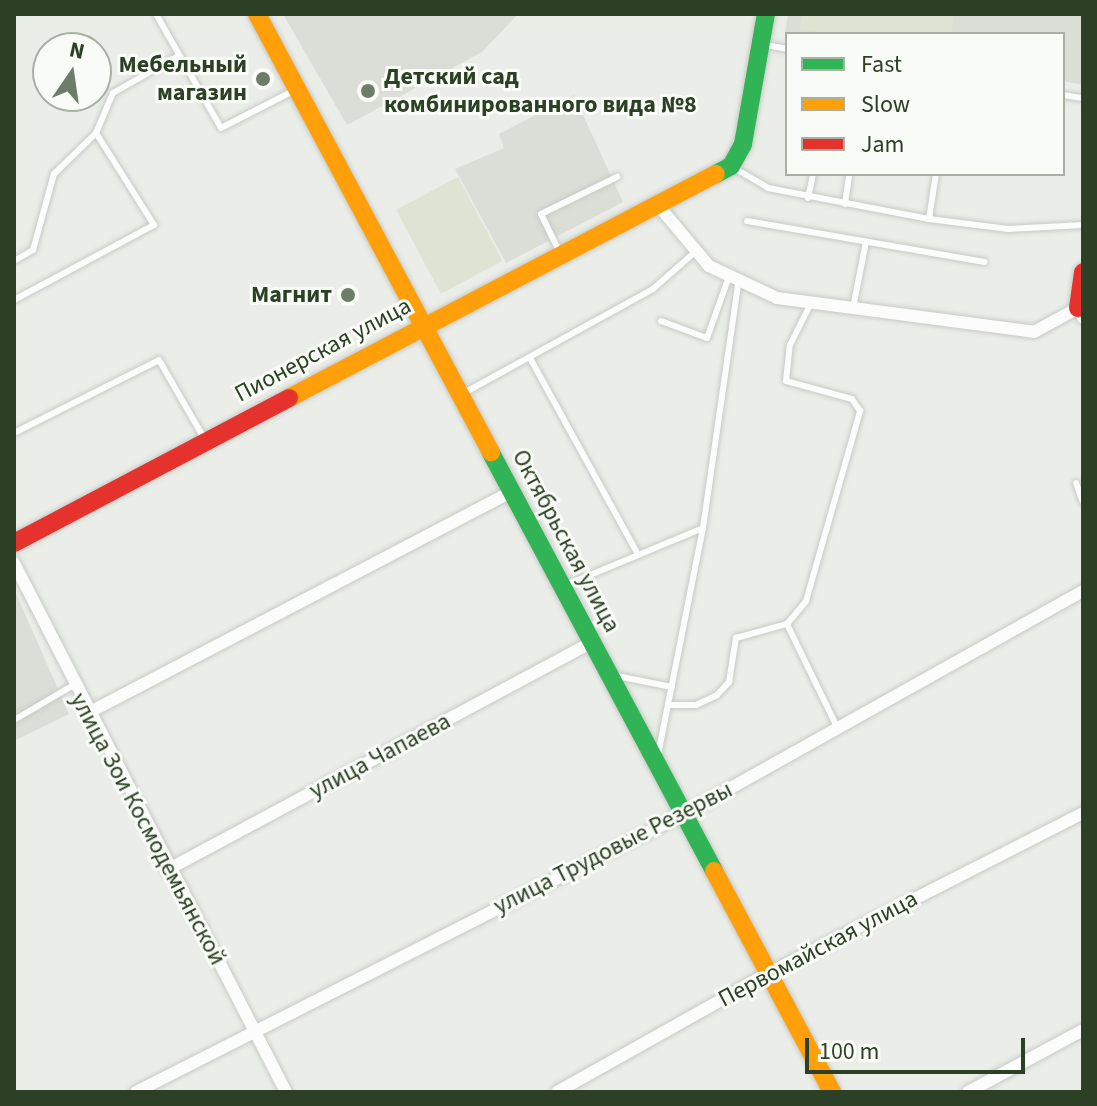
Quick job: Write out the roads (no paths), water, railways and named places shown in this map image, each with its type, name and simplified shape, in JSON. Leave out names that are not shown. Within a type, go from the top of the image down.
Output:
[{"type":"street","name":"Октябрьская улица","points":[[257,14],[832,1092]]},
{"type":"street","points":[[731,166],[743,144],[766,14]]},
{"type":"street","name":"Пионерская улица","points":[[14,543],[205,439],[731,166]]},
{"type":"street","points":[[657,204],[696,250],[733,282],[811,303],[1034,332],[1081,311],[1083,272]]},
{"type":"street","points":[[88,713],[512,491]]},
{"type":"street","name":"улица Зои Космодемьянской","points":[[14,563],[72,686],[286,1092]]},
{"type":"street","name":"улица Трудовые Резервы","points":[[136,1092],[684,814],[1083,591]]},
{"type":"street","name":"улица Чапаева","points":[[167,870],[592,642]]},
{"type":"street","name":"Первомайская улица","points":[[557,1092],[769,973],[1083,813]]},
{"type":"street","points":[[968,1092],[1083,1030]]},
{"type":"lane","points":[[156,14],[221,128],[298,88]]},
{"type":"lane","points":[[761,44],[785,49]]},
{"type":"lane","points":[[14,261],[33,250],[54,174],[96,133],[113,93],[178,56]]},
{"type":"lane","points":[[14,300],[154,225],[96,133]]},
{"type":"lane","points":[[731,166],[768,188],[929,219],[1008,229],[1083,225]]},
{"type":"lane","points":[[808,198],[813,176]]},
{"type":"lane","points":[[845,204],[849,176]]},
{"type":"lane","points":[[929,219],[936,176]]},
{"type":"lane","points":[[560,253],[541,214],[617,177]]},
{"type":"lane","points":[[747,221],[984,262]]},
{"type":"lane","points":[[853,308],[866,242]]},
{"type":"lane","points":[[461,394],[653,289],[696,250]]},
{"type":"lane","points":[[661,321],[707,338],[733,282]]},
{"type":"lane","points":[[657,762],[703,528],[733,282]]},
{"type":"lane","points":[[668,705],[696,705],[717,695],[729,682],[736,638],[787,624],[806,601],[860,411],[852,399],[786,381],[790,345],[811,303]]},
{"type":"lane","points":[[530,358],[636,551]]},
{"type":"lane","points":[[14,433],[159,360],[205,439]]},
{"type":"lane","points":[[1076,483],[1083,502]]},
{"type":"lane","points":[[563,586],[636,551],[703,528]]},
{"type":"lane","points":[[787,624],[838,729]]},
{"type":"lane","points":[[610,675],[672,687]]},
{"type":"lane","points":[[14,720],[72,686]]},
{"type":"place","name":"Мебельный магазин","points":[[263,79]]},
{"type":"place","name":"Детский сад комбинированного вида №8","points":[[368,91]]},
{"type":"place","name":"Магнит","points":[[348,295]]}]
